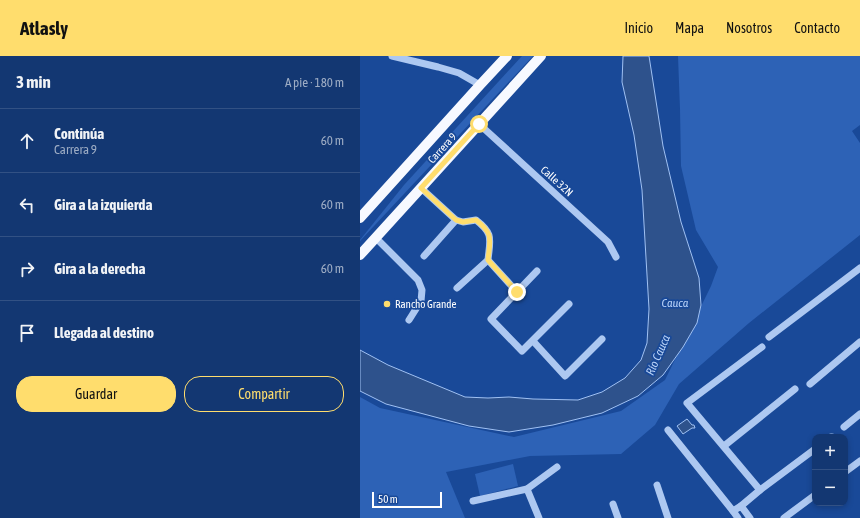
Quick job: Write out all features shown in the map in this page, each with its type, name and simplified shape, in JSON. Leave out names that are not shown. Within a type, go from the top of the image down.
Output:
[{"type":"main road","name":"Carrera 9","points":[[360,218],[507,56]]},
{"type":"main road","name":"Carrera 9","points":[[360,255],[541,56]]},
{"type":"street","points":[[392,56],[459,73],[480,85]]},
{"type":"street","name":"Calle 32N","points":[[479,124],[608,242],[616,257]]},
{"type":"street","points":[[421,188],[456,220],[463,222],[476,220],[484,226],[490,236],[488,260],[457,288]]},
{"type":"street","points":[[424,256],[456,220]]},
{"type":"street","points":[[376,238],[418,280],[422,290],[421,301],[409,320]]},
{"type":"street","points":[[488,260],[517,292]]},
{"type":"street","points":[[769,337],[860,268]]},
{"type":"street","points":[[537,271],[491,319],[522,351],[569,304]]},
{"type":"street","points":[[533,341],[566,376],[602,339]]},
{"type":"street","points":[[810,384],[860,342]]},
{"type":"street","points":[[760,490],[687,403],[762,347]]},
{"type":"street","points":[[724,446],[795,389]]},
{"type":"street","points":[[844,428],[860,414]]},
{"type":"street","points":[[668,430],[738,518]]},
{"type":"street","points":[[733,511],[812,451]]},
{"type":"street","points":[[848,470],[860,461]]},
{"type":"street","points":[[473,501],[527,489],[557,467]]},
{"type":"street","points":[[657,485],[668,518]]},
{"type":"street","points":[[527,489],[539,518]]},
{"type":"street","points":[[784,518],[812,496]]},
{"type":"street","points":[[613,504],[618,518]]},
{"type":"street","points":[[741,506],[750,518]]},
{"type":"shaded area","points":[[522,56],[533,56],[360,241],[404,185]]},
{"type":"shaded area","points":[[678,56],[860,56],[860,125],[852,131],[860,143],[860,235],[749,323],[679,384],[655,425],[621,454],[530,456],[446,472],[465,518],[360,518],[360,397],[380,408],[514,437],[621,411],[665,380],[711,286],[718,267],[696,230],[681,166]]},
{"type":"shaded area","points":[[513,464],[518,486],[480,496],[475,474]]},
{"type":"water","name":"Cauca","points":[[623,56],[649,56],[663,146],[681,222],[699,278],[701,305],[697,323],[683,347],[663,375],[638,396],[602,413],[553,425],[509,432],[469,426],[386,404],[360,391],[360,350],[388,365],[465,397],[488,398],[509,397],[578,400],[602,392],[625,378],[641,360],[647,343],[649,309],[642,190],[634,135],[622,82]]},
{"type":"water","points":[[687,419],[692,425],[694,425],[695,428],[692,428],[683,434],[677,426]]},
{"type":"place","name":"Rancho Grande","points":[[387,304]]},
{"type":"route","points":[[479,124],[421,188],[456,220],[463,222],[476,220],[484,226],[490,236],[488,260],[517,292]]},
{"type":"water label","name":"Río Cauca","points":[[658,355]]}]
